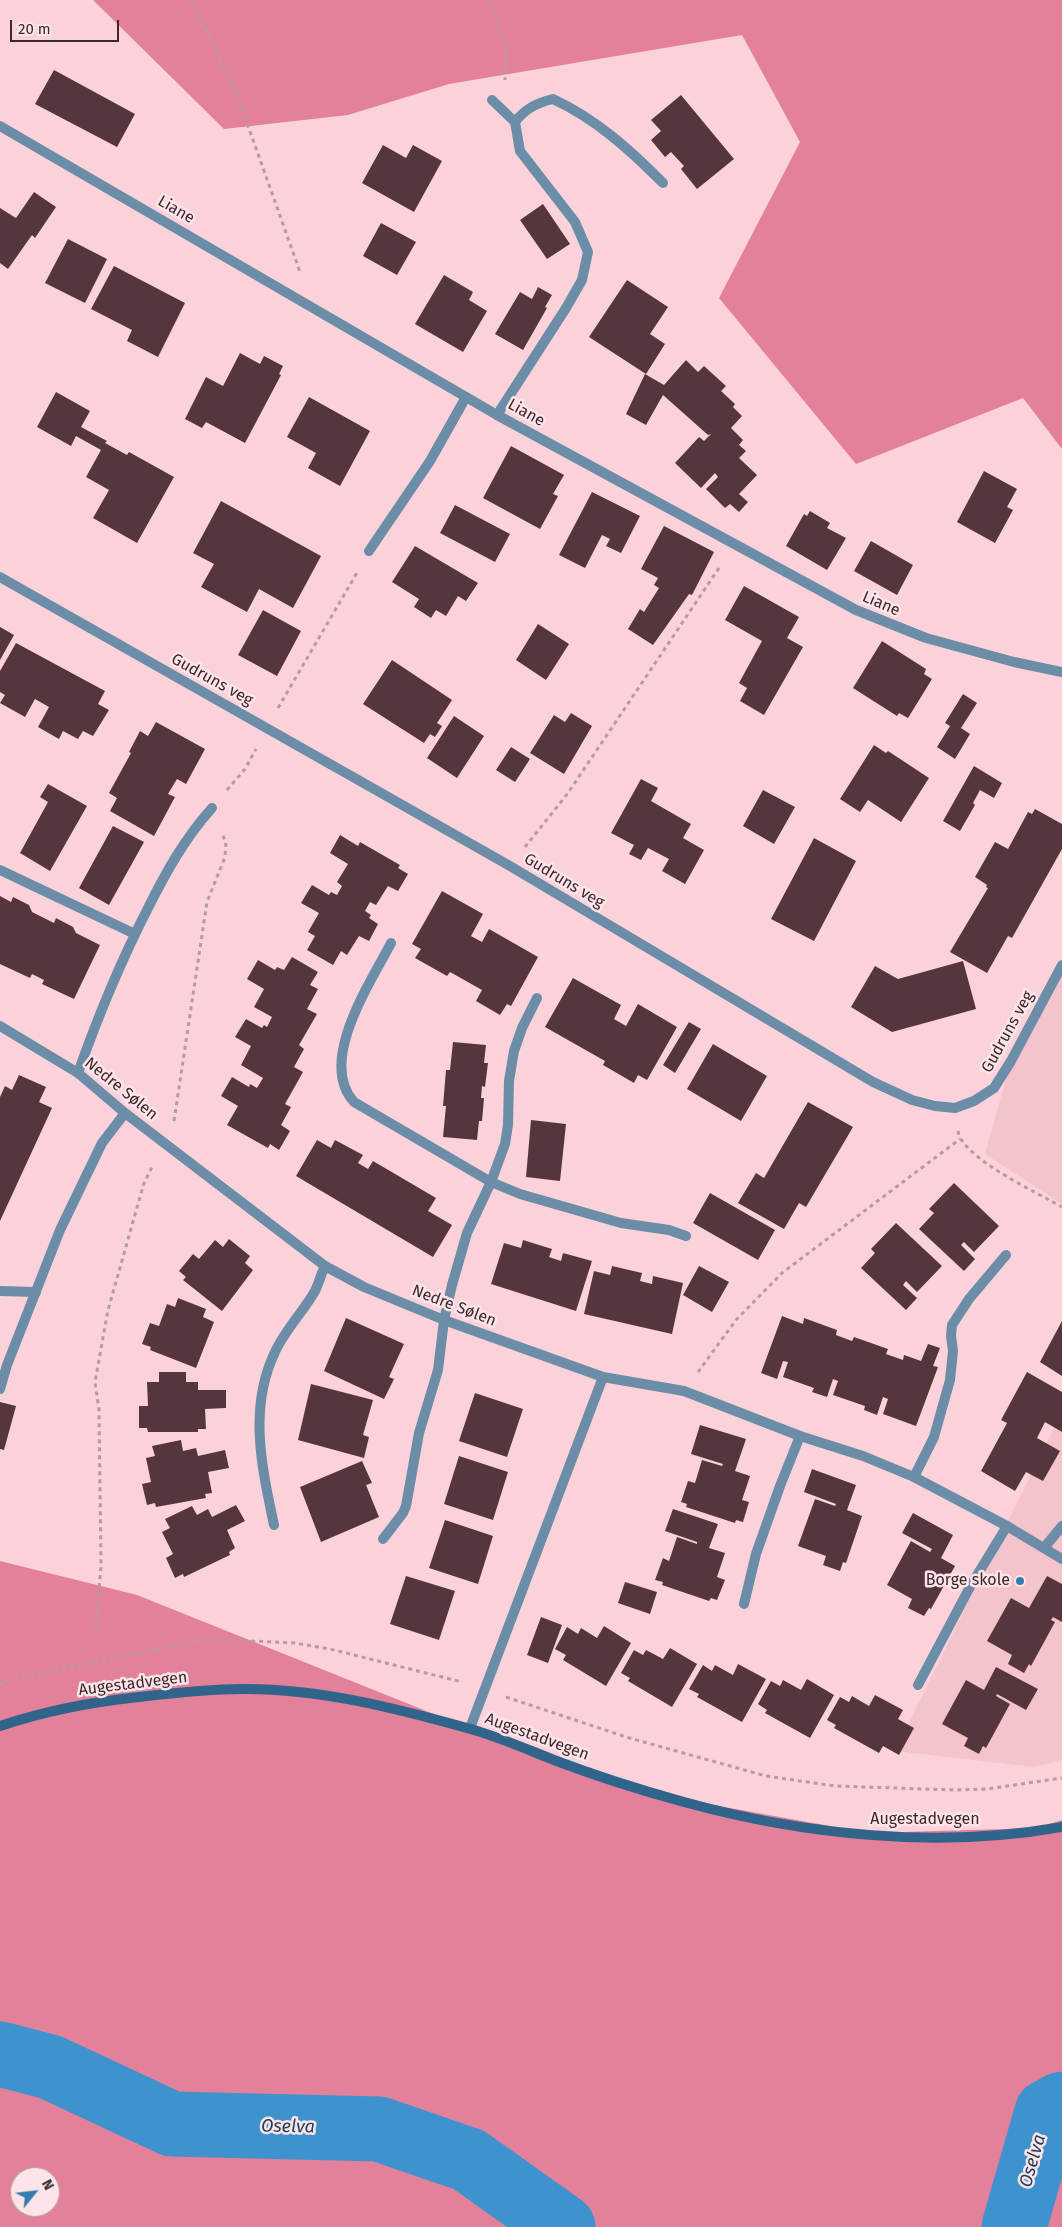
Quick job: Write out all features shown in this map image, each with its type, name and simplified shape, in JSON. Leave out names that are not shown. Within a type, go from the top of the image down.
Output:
[{"type":"main road","name":"Augestadvegen","points":[[0,1726],[68,1707],[116,1700],[196,1691],[244,1689],[290,1692],[348,1700],[470,1728],[565,1764],[683,1802],[772,1823],[864,1835],[961,1837],[1062,1827]]},
{"type":"street","points":[[515,122],[523,111],[536,103],[553,99],[576,110],[627,147],[663,183]]},
{"type":"street","points":[[492,100],[515,122],[520,151],[575,222],[588,252],[582,280],[497,415]]},
{"type":"street","name":"Liane","points":[[0,126],[497,415],[856,610],[926,638],[1014,662],[1062,672]]},
{"type":"street","points":[[369,550],[430,461],[466,397]]},
{"type":"street","name":"Gudruns veg","points":[[0,577],[510,866],[874,1082],[912,1100],[935,1106],[955,1108],[974,1101],[994,1088],[1011,1061],[1062,966]]},
{"type":"street","points":[[78,1073],[97,1019],[135,934],[169,866],[198,823],[212,808]]},
{"type":"street","points":[[0,870],[135,934]]},
{"type":"street","points":[[391,943],[355,1013],[344,1044],[341,1066],[342,1082],[354,1102],[491,1182],[576,1212],[621,1224],[668,1230],[686,1236]]},
{"type":"street","points":[[383,1539],[403,1513],[406,1506],[419,1433],[438,1370],[444,1320],[452,1285],[467,1233],[491,1182],[504,1144],[508,1124],[509,1081],[514,1051],[522,1028],[537,998]]},
{"type":"street","name":"Nedre Sølen","points":[[0,1026],[78,1073],[125,1113],[325,1266],[364,1287],[444,1320],[603,1377],[684,1391],[800,1436],[863,1456],[914,1477],[1007,1526],[1062,1559]]},
{"type":"street","points":[[0,1389],[7,1365],[60,1230],[102,1143],[125,1113]]},
{"type":"street","points":[[914,1477],[934,1437],[950,1380],[953,1351],[952,1325],[969,1299],[1006,1255]]},
{"type":"street","points":[[274,1525],[258,1436],[260,1407],[267,1372],[275,1351],[315,1290],[325,1266]]},
{"type":"street","points":[[0,1291],[36,1292]]},
{"type":"street","points":[[470,1728],[603,1377]]},
{"type":"street","points":[[744,1604],[756,1554],[800,1436]]},
{"type":"street","points":[[918,1685],[971,1585],[1007,1526]]},
{"type":"street","points":[[1044,1548],[1062,1526]]},
{"type":"path","points":[[191,0],[236,92],[313,308]]},
{"type":"path","points":[[490,0],[506,48],[501,108]]},
{"type":"path","points":[[510,866],[568,792],[703,594],[734,545]]},
{"type":"path","points":[[96,1627],[101,1548],[99,1410],[96,1382],[100,1347],[108,1310],[144,1183],[173,1125],[207,902],[225,857],[226,842],[212,808],[245,769],[266,727],[369,550]]},
{"type":"path","points":[[955,1108],[960,1139],[979,1159],[1062,1207]]},
{"type":"path","points":[[684,1391],[736,1320],[782,1273],[960,1139]]},
{"type":"path","points":[[0,1684],[18,1678],[188,1643],[229,1640],[295,1643],[330,1649],[484,1688],[626,1737],[766,1776],[835,1786],[954,1790],[987,1789],[1062,1778]]},
{"type":"shaded area","points":[[93,0],[1062,0],[1062,449],[1023,398],[856,464],[719,298],[800,142],[742,35],[449,84],[348,115],[224,129]]},
{"type":"shaded area","points":[[1062,965],[1062,1204],[985,1154],[1011,1061]]},
{"type":"shaded area","name":"Borge skole","points":[[1062,1411],[1062,1760],[1034,1767],[895,1751]]},
{"type":"shaded area","points":[[0,1561],[137,1595],[551,1761],[663,1796],[869,1833],[1037,1828],[1062,1820],[1062,2227],[0,2227]]},
{"type":"building","points":[[54,70],[135,114],[117,147],[35,104]]},
{"type":"building","points":[[681,95],[734,159],[697,189],[681,169],[684,166],[671,152],[665,157],[651,140],[661,131],[651,120]]},
{"type":"building","points":[[383,145],[406,158],[413,145],[442,161],[414,212],[362,183]]},
{"type":"building","points":[[34,192],[56,207],[35,238],[32,235],[8,269],[0,263],[0,208],[16,218]]},
{"type":"building","points":[[543,204],[570,244],[547,259],[520,220]]},
{"type":"building","points":[[381,223],[416,242],[397,275],[363,256]]},
{"type":"building","points":[[68,239],[107,259],[85,303],[45,283]]},
{"type":"building","points":[[114,266],[185,303],[158,357],[127,341],[132,330],[91,309]]},
{"type":"building","points":[[444,275],[473,292],[469,300],[487,311],[463,352],[415,324]]},
{"type":"building","points":[[627,280],[668,307],[650,334],[665,344],[646,374],[589,337]]},
{"type":"building","points":[[538,287],[552,295],[545,307],[547,308],[523,350],[495,334],[520,292],[532,299]]},
{"type":"building","points":[[240,353],[260,364],[264,356],[283,366],[279,374],[281,375],[245,443],[206,422],[202,428],[185,419],[206,377],[223,386]]},
{"type":"building","points":[[686,360],[698,372],[704,366],[726,386],[721,391],[735,404],[733,407],[742,416],[731,428],[743,440],[739,445],[746,451],[739,458],[757,475],[739,494],[748,502],[739,512],[730,504],[725,508],[706,489],[718,477],[715,473],[701,488],[675,463],[699,437],[704,441],[711,434],[708,435],[663,395],[646,425],[626,414],[645,374],[664,385]]},
{"type":"building","points":[[56,392],[90,411],[81,427],[107,441],[105,443],[127,455],[129,452],[174,477],[137,543],[93,518],[109,490],[86,477],[101,450],[76,436],[71,446],[37,427]]},
{"type":"building","points":[[309,397],[370,431],[340,486],[308,468],[316,453],[287,437]]},
{"type":"building","points":[[511,446],[564,475],[553,494],[558,496],[540,529],[483,498]]},
{"type":"building","points":[[984,471],[1017,489],[1007,507],[1013,510],[995,543],[957,522]]},
{"type":"building","points":[[592,492],[640,516],[621,553],[606,546],[610,539],[602,535],[585,568],[559,555]]},
{"type":"building","points":[[221,501],[321,556],[293,608],[259,589],[247,612],[201,587],[214,564],[193,553]]},
{"type":"building","points":[[455,505],[510,534],[495,562],[440,533]]},
{"type":"building","points":[[810,511],[830,523],[827,528],[846,538],[827,570],[786,546],[804,514],[807,516]]},
{"type":"building","points":[[664,526],[714,552],[692,595],[689,594],[653,645],[628,629],[640,609],[644,612],[659,588],[654,585],[658,578],[641,569]]},
{"type":"building","points":[[871,541],[913,565],[897,595],[854,571]]},
{"type":"building","points":[[415,546],[478,583],[466,601],[458,596],[446,616],[436,610],[431,618],[414,607],[419,599],[392,582]]},
{"type":"building","points":[[744,586],[799,617],[787,638],[803,647],[764,715],[740,701],[747,688],[739,683],[762,641],[725,620]]},
{"type":"building","points":[[263,610],[301,631],[277,676],[238,655]]},
{"type":"building","points":[[538,624],[569,644],[546,680],[516,660]]},
{"type":"building","points":[[0,627],[14,635],[0,660]]},
{"type":"building","points":[[882,641],[926,669],[924,674],[932,679],[908,718],[899,713],[897,716],[853,688]]},
{"type":"building","points":[[16,643],[105,691],[98,704],[109,710],[93,736],[83,731],[78,739],[63,731],[59,739],[38,727],[49,707],[35,699],[25,717],[0,703],[5,695],[0,692],[0,671]]},
{"type":"building","points":[[392,660],[452,700],[437,723],[442,726],[435,737],[430,734],[424,743],[363,704]]},
{"type":"building","points":[[963,694],[977,703],[961,728],[970,734],[955,759],[937,747],[950,726],[945,723]]},
{"type":"building","points":[[571,713],[592,726],[564,774],[530,753],[554,715],[565,722]]},
{"type":"building","points":[[454,716],[484,736],[457,778],[427,758]]},
{"type":"building","points":[[156,722],[205,749],[186,784],[177,779],[168,794],[175,797],[154,836],[110,811],[117,798],[109,793],[131,753],[129,752],[140,731],[148,736]]},
{"type":"building","points":[[874,745],[886,753],[888,751],[929,778],[901,822],[868,800],[860,812],[840,799]]},
{"type":"building","points":[[511,747],[530,759],[515,782],[496,770]]},
{"type":"building","points":[[974,766],[1002,783],[994,798],[980,790],[973,803],[975,805],[960,831],[943,821]]},
{"type":"building","points":[[641,779],[658,788],[651,801],[691,824],[683,838],[704,850],[685,884],[662,871],[669,859],[648,848],[641,860],[629,854],[634,845],[611,833]]},
{"type":"building","points":[[48,784],[87,806],[50,871],[20,853],[48,802],[40,797]]},
{"type":"building","points":[[763,790],[795,807],[774,844],[743,826]]},
{"type":"building","points":[[1035,809],[1062,824],[1062,849],[1012,938],[1008,936],[987,973],[950,952],[988,888],[986,887],[987,885],[975,877],[995,842],[1008,849],[1028,812],[1032,814]]},
{"type":"building","points":[[113,826],[144,842],[109,905],[79,888]]},
{"type":"building","points":[[340,835],[358,846],[360,842],[400,865],[398,868],[408,874],[398,891],[388,886],[376,905],[370,902],[365,911],[371,915],[369,918],[378,924],[369,941],[359,936],[347,955],[341,951],[333,965],[307,950],[315,936],[308,932],[319,913],[301,903],[312,885],[329,895],[331,892],[337,895],[342,886],[337,882],[348,864],[330,853]]},
{"type":"building","points":[[814,838],[856,861],[814,941],[771,919]]},
{"type":"building","points":[[442,891],[483,914],[471,936],[482,942],[489,929],[538,957],[511,1006],[507,1004],[500,1015],[476,1001],[482,990],[450,972],[447,976],[415,958],[421,949],[412,944]]},
{"type":"building","points":[[0,896],[11,902],[13,897],[29,905],[32,912],[54,923],[56,918],[73,927],[76,933],[100,945],[74,999],[42,984],[44,980],[32,974],[30,978],[0,964]]},
{"type":"building","points":[[292,957],[318,972],[310,985],[318,989],[307,1009],[317,1014],[299,1045],[304,1049],[294,1067],[303,1072],[285,1104],[291,1107],[281,1125],[290,1131],[279,1150],[270,1144],[268,1148],[227,1125],[238,1106],[221,1096],[232,1077],[249,1087],[250,1084],[257,1088],[263,1078],[241,1065],[251,1046],[235,1037],[246,1019],[262,1028],[264,1025],[267,1027],[272,1017],[254,1007],[264,989],[247,979],[258,960],[275,970],[277,967],[284,970]]},
{"type":"building","points":[[963,961],[976,1009],[892,1032],[851,1007],[875,966],[898,979]]},
{"type":"building","points":[[573,978],[621,1005],[614,1019],[626,1026],[638,1004],[677,1027],[647,1080],[638,1075],[634,1083],[603,1065],[605,1061],[545,1027]]},
{"type":"building","points":[[689,1022],[701,1029],[675,1073],[663,1065]]},
{"type":"building","points":[[453,1042],[486,1045],[484,1063],[488,1063],[485,1087],[482,1086],[481,1098],[484,1098],[482,1121],[479,1121],[477,1140],[443,1137],[446,1106],[443,1106],[446,1070],[450,1070]]},
{"type":"building","points":[[713,1044],[767,1076],[741,1121],[687,1089]]},
{"type":"building","points":[[19,1075],[46,1087],[39,1102],[52,1108],[0,1221],[0,1097],[5,1086],[12,1090]]},
{"type":"building","points":[[808,1102],[853,1127],[806,1207],[799,1203],[784,1229],[738,1203],[756,1173],[764,1178]]},
{"type":"building","points":[[531,1120],[566,1124],[560,1181],[526,1177]]},
{"type":"building","points":[[317,1140],[331,1148],[335,1140],[363,1155],[358,1163],[368,1169],[373,1161],[436,1198],[428,1211],[452,1225],[433,1257],[296,1176]]},
{"type":"building","points":[[954,1183],[999,1226],[974,1252],[964,1242],[961,1245],[975,1259],[964,1271],[919,1229],[934,1213],[929,1209]]},
{"type":"building","points":[[710,1193],[775,1230],[758,1260],[693,1223]]},
{"type":"building","points":[[896,1223],[942,1266],[917,1292],[906,1281],[903,1285],[917,1298],[906,1310],[861,1268],[875,1253],[871,1249]]},
{"type":"building","points":[[229,1239],[250,1256],[245,1263],[253,1270],[222,1311],[183,1280],[186,1277],[179,1271],[193,1254],[199,1259],[215,1240],[223,1247]]},
{"type":"building","points":[[523,1240],[552,1249],[549,1257],[561,1261],[563,1253],[592,1261],[576,1311],[491,1284],[504,1243],[521,1248]]},
{"type":"building","points":[[612,1266],[642,1273],[640,1281],[652,1284],[653,1276],[683,1283],[672,1334],[584,1314],[594,1271],[610,1275]]},
{"type":"building","points":[[699,1266],[729,1282],[712,1312],[683,1295]]},
{"type":"building","points":[[178,1298],[206,1309],[203,1317],[214,1322],[196,1368],[150,1350],[151,1347],[142,1344],[150,1323],[159,1326],[167,1304],[175,1307]]},
{"type":"building","points":[[782,1316],[803,1324],[804,1318],[837,1330],[836,1335],[852,1341],[854,1337],[888,1349],[886,1354],[903,1360],[904,1355],[921,1361],[928,1344],[940,1348],[933,1366],[938,1367],[916,1426],[883,1414],[888,1399],[883,1397],[877,1415],[864,1410],[865,1406],[833,1395],[838,1381],[833,1379],[827,1397],[812,1392],[814,1388],[783,1377],[788,1362],[783,1361],[777,1379],[761,1373]]},
{"type":"building","points":[[346,1318],[404,1344],[389,1377],[394,1379],[384,1399],[324,1371]]},
{"type":"building","points":[[1062,1321],[1062,1376],[1040,1362]]},
{"type":"building","points":[[159,1372],[186,1372],[186,1382],[198,1382],[198,1390],[226,1390],[226,1408],[205,1409],[206,1429],[198,1429],[198,1432],[148,1432],[147,1428],[139,1428],[139,1406],[148,1406],[147,1382],[159,1382]]},
{"type":"building","points":[[1027,1372],[1062,1392],[1062,1432],[1045,1422],[1037,1438],[1060,1451],[1043,1481],[1026,1472],[1015,1491],[981,1471],[1007,1423],[1001,1420]]},
{"type":"building","points":[[311,1384],[373,1400],[363,1435],[369,1437],[364,1458],[298,1440]]},
{"type":"building","points":[[475,1393],[523,1409],[507,1457],[459,1441]]},
{"type":"building","points":[[0,1402],[16,1406],[4,1450],[0,1449]]},
{"type":"building","points":[[700,1425],[746,1439],[735,1471],[750,1476],[742,1500],[749,1502],[743,1522],[736,1520],[735,1523],[686,1507],[687,1504],[681,1502],[688,1481],[695,1483],[702,1460],[722,1466],[723,1464],[691,1454]]},
{"type":"building","points":[[181,1440],[183,1451],[196,1448],[198,1456],[225,1450],[229,1468],[208,1472],[212,1493],[205,1494],[206,1498],[156,1507],[155,1503],[147,1505],[142,1484],[151,1482],[146,1458],[155,1456],[152,1446]]},
{"type":"building","points":[[459,1456],[508,1472],[493,1520],[444,1504]]},
{"type":"building","points":[[362,1461],[372,1483],[366,1485],[379,1517],[321,1542],[300,1487]]},
{"type":"building","points":[[812,1469],[856,1485],[847,1510],[862,1516],[846,1563],[843,1562],[840,1571],[823,1565],[826,1556],[798,1546],[815,1499],[835,1506],[836,1504],[804,1492]]},
{"type":"building","points":[[236,1505],[245,1521],[227,1530],[235,1548],[229,1552],[230,1555],[184,1577],[183,1574],[175,1578],[166,1558],[173,1554],[162,1532],[170,1528],[165,1519],[192,1506],[197,1515],[208,1509],[212,1517]]},
{"type":"building","points":[[673,1509],[718,1524],[709,1548],[725,1553],[717,1577],[725,1580],[717,1600],[711,1598],[709,1601],[662,1585],[663,1582],[655,1580],[663,1558],[669,1561],[677,1537],[697,1544],[697,1542],[665,1531]]},
{"type":"building","points":[[913,1513],[953,1535],[941,1558],[955,1566],[931,1609],[929,1608],[924,1616],[908,1608],[912,1599],[887,1585],[911,1541],[930,1552],[932,1549],[902,1533]]},
{"type":"building","points":[[445,1520],[493,1536],[478,1584],[429,1568]]},
{"type":"building","points":[[406,1576],[455,1591],[439,1640],[390,1624]]},
{"type":"building","points":[[1047,1576],[1062,1584],[1062,1622],[1053,1617],[1051,1620],[1055,1622],[1031,1666],[1029,1664],[1024,1673],[1008,1664],[1012,1655],[987,1641],[1011,1598],[1029,1608]]},
{"type":"building","points":[[625,1582],[657,1592],[650,1614],[618,1603]]},
{"type":"building","points":[[541,1617],[562,1625],[548,1663],[527,1655]]},
{"type":"building","points":[[604,1626],[631,1643],[606,1686],[563,1660],[566,1655],[555,1649],[567,1627],[578,1634],[581,1628],[597,1638]]},
{"type":"building","points":[[670,1648],[697,1664],[672,1707],[628,1681],[630,1678],[621,1673],[634,1650],[643,1655],[646,1650],[663,1659]]},
{"type":"building","points":[[738,1664],[766,1679],[742,1722],[697,1697],[699,1694],[689,1689],[703,1665],[712,1671],[715,1665],[733,1675]]},
{"type":"building","points":[[996,1667],[1038,1689],[1026,1710],[997,1694],[996,1696],[1010,1704],[986,1748],[983,1746],[979,1754],[964,1746],[968,1738],[942,1724],[966,1680],[984,1690]]},
{"type":"building","points":[[807,1679],[834,1695],[810,1738],[765,1713],[767,1710],[758,1704],[771,1681],[780,1686],[783,1680],[801,1690]]},
{"type":"building","points":[[875,1695],[903,1710],[898,1719],[914,1728],[899,1755],[883,1746],[879,1753],[834,1728],[836,1725],[827,1720],[840,1697],[849,1702],[852,1696],[869,1706]]},
{"type":"waterway","name":"Oselva","points":[[0,2054],[50,2067],[172,2124],[379,2129],[469,2160],[563,2227]]},
{"type":"waterway","name":"Oselva","points":[[1014,2227],[1047,2112],[1062,2104]]},
{"type":"place","name":"Borge skole","points":[[1020,1581]]}]
